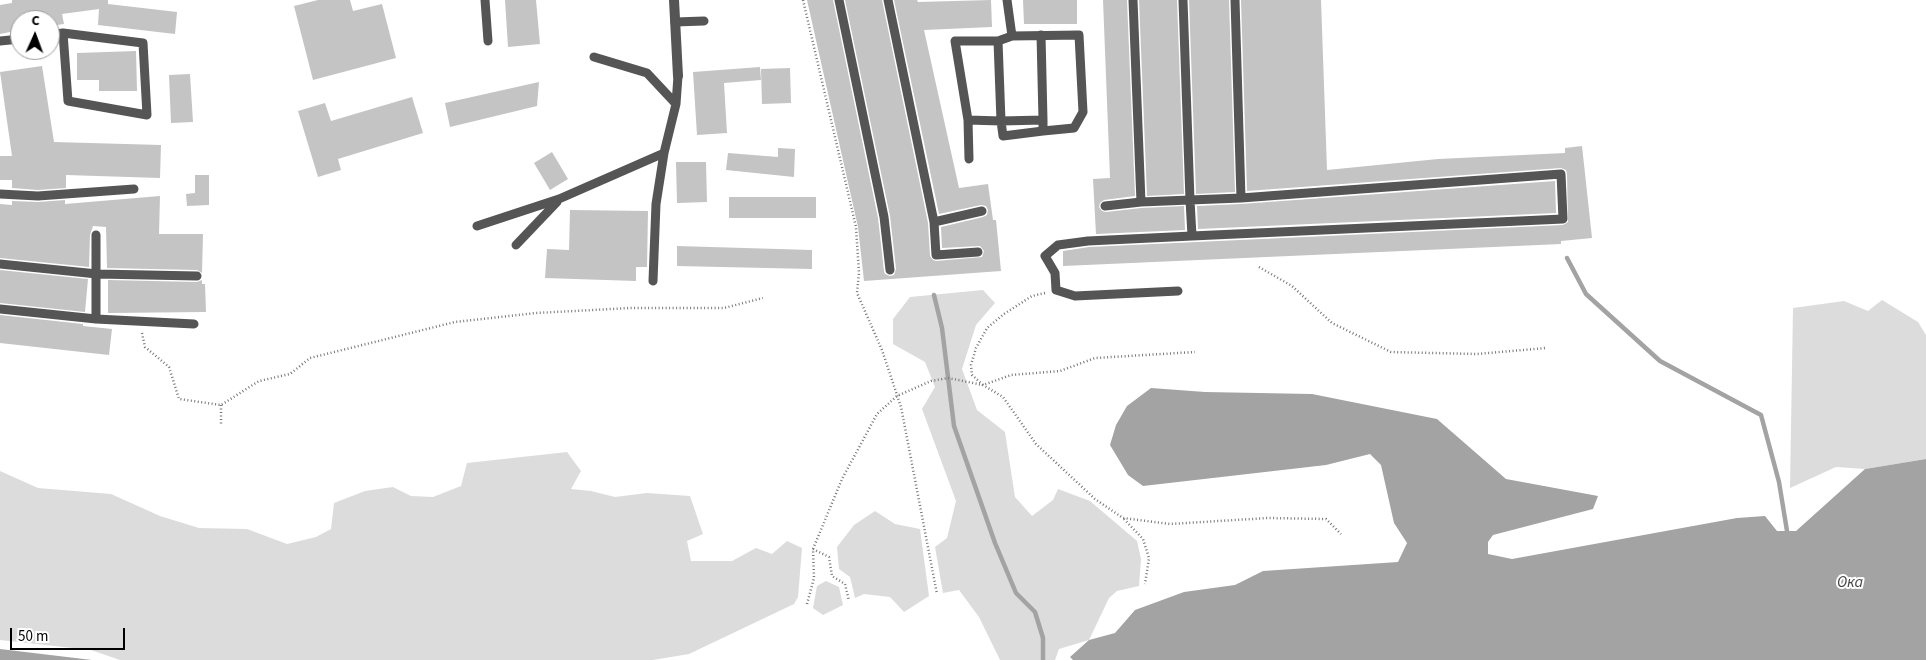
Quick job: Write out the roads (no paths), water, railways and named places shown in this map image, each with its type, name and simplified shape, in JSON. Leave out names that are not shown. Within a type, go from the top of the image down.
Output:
[{"type":"street","points":[[674,0],[678,76]]},
{"type":"lane","points":[[485,0],[488,41]]},
{"type":"lane","points":[[839,0],[884,217],[890,270]]},
{"type":"lane","points":[[888,0],[934,222],[936,255],[978,252]]},
{"type":"lane","points":[[1008,0],[1012,36]]},
{"type":"lane","points":[[1133,0],[1141,202]]},
{"type":"lane","points":[[1183,0],[1192,236]]},
{"type":"lane","points":[[1235,0],[1241,198]]},
{"type":"lane","points":[[675,22],[704,21]]},
{"type":"lane","points":[[62,33],[143,43],[147,115],[68,101],[62,33]]},
{"type":"lane","points":[[1040,35],[1043,131]]},
{"type":"lane","points":[[969,159],[968,120],[955,41],[998,41],[1012,36],[1078,35],[1083,112],[1074,128],[1003,136],[998,41]]},
{"type":"lane","points":[[594,57],[647,73],[676,104]]},
{"type":"lane","points":[[653,281],[656,204],[664,154],[676,104],[678,76]]},
{"type":"lane","points":[[968,120],[1043,120]]},
{"type":"lane","points":[[477,226],[559,199],[664,154]]},
{"type":"lane","points":[[1105,206],[1141,202],[1241,198],[1561,174],[1563,219],[1088,241],[1058,245],[1045,256],[1055,273],[1056,290],[1074,296],[1178,291]]},
{"type":"lane","points":[[0,194],[38,196],[134,190]]},
{"type":"lane","points":[[516,245],[559,199]]},
{"type":"lane","points":[[934,222],[982,211]]},
{"type":"lane","points":[[96,235],[96,319]]},
{"type":"lane","points":[[0,264],[97,274],[197,276]]},
{"type":"lane","points":[[0,309],[96,319],[194,324]]},
{"type":"water","name":"Ока","points":[[1151,388],[1205,392],[1312,394],[1437,419],[1506,479],[1598,496],[1593,509],[1493,535],[1488,542],[1488,554],[1512,559],[1737,518],[1765,516],[1777,531],[1796,531],[1865,469],[1926,459],[1926,660],[1073,660],[1070,657],[1089,640],[1115,633],[1135,610],[1184,592],[1235,585],[1263,571],[1398,562],[1407,543],[1394,523],[1381,465],[1370,454],[1326,465],[1143,486],[1128,475],[1110,445],[1116,425],[1127,406]]},
{"type":"water","points":[[0,649],[92,660],[0,660]]},
{"type":"waterway","points":[[1567,258],[1586,294],[1660,361],[1761,415],[1779,482],[1787,531]]},
{"type":"waterway","points":[[934,295],[942,328],[954,426],[995,543],[1016,593],[1035,612],[1043,638],[1043,660]]}]
